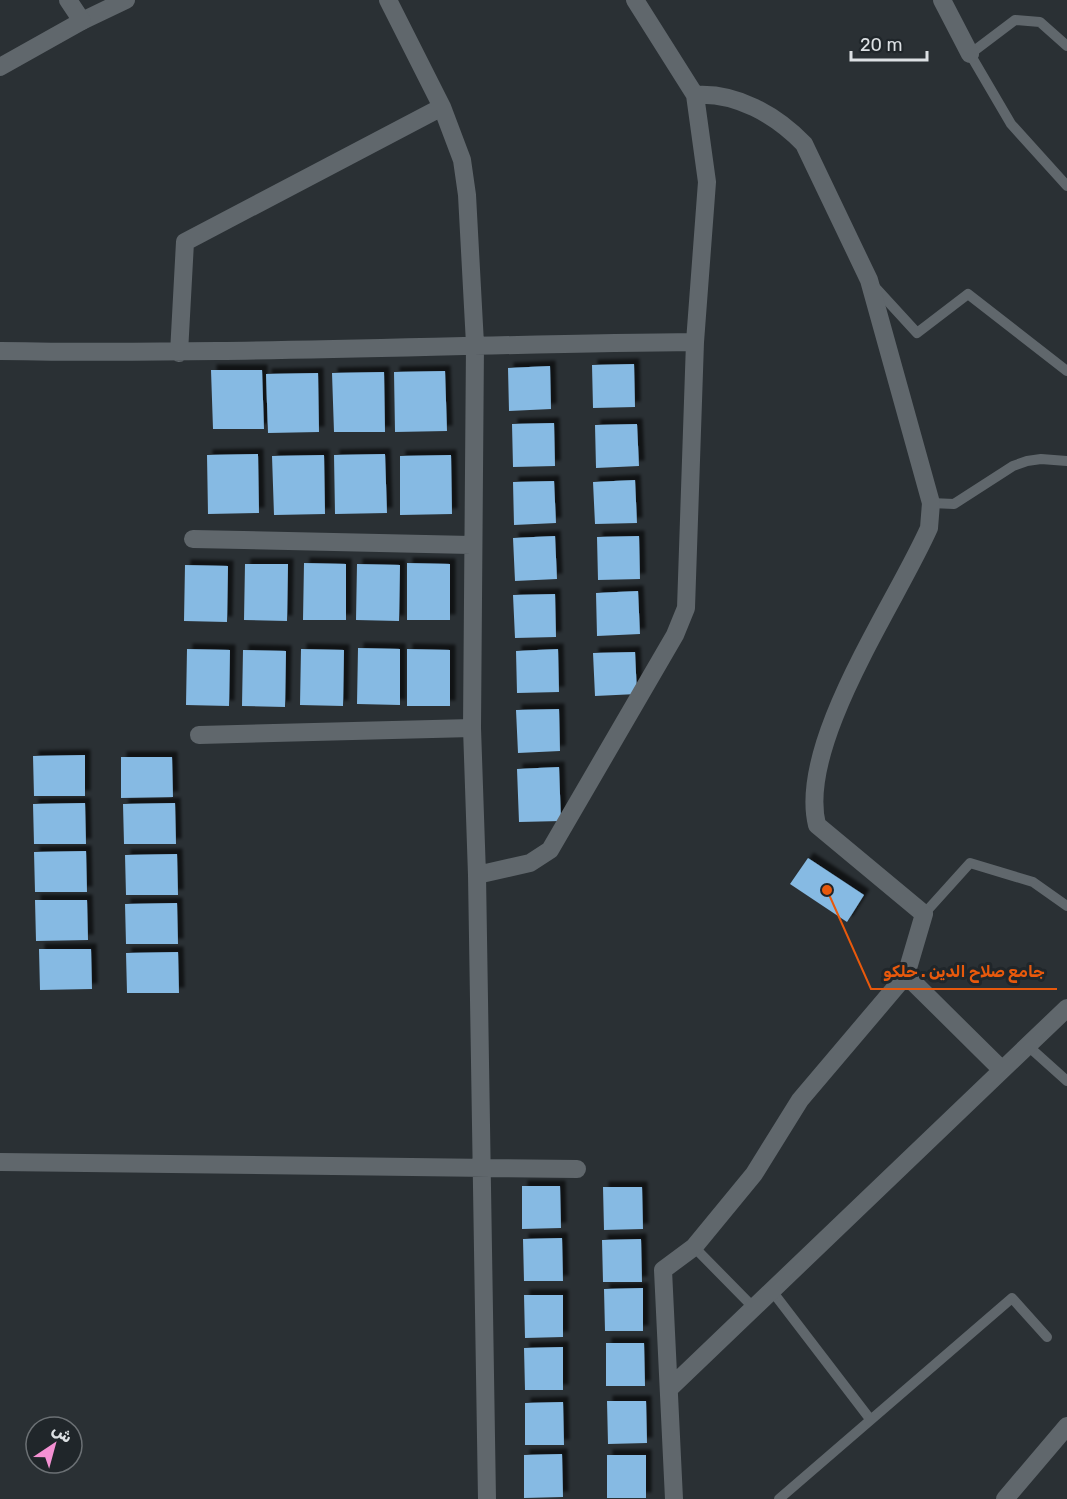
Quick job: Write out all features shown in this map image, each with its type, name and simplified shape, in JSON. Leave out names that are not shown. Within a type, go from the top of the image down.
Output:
[{"type":"street","points":[[68,0],[82,21]]},
{"type":"street","points":[[0,66],[82,21],[126,0]]},
{"type":"street","points":[[388,0],[442,107],[462,160],[467,195],[475,344],[471,544],[472,728],[477,874],[487,1499]]},
{"type":"street","points":[[477,874],[530,864],[550,850],[675,635],[686,608],[695,342],[707,182],[695,95],[635,0]]},
{"type":"street","points":[[942,0],[970,54]]},
{"type":"street","points":[[674,1499],[663,1270],[694,1247],[754,1174],[800,1100],[906,975],[924,914],[817,825],[813,809],[822,753],[831,722],[921,546],[929,528],[931,503],[868,280],[804,144],[787,126],[744,103],[717,94],[695,95]]},
{"type":"street","points":[[179,353],[186,242],[442,107]]},
{"type":"street","points":[[0,351],[179,353],[475,344],[695,342]]},
{"type":"street","points":[[194,539],[471,544]]},
{"type":"street","points":[[199,735],[472,728]]},
{"type":"street","points":[[906,975],[1001,1069]]},
{"type":"street","points":[[669,1389],[1067,1008]]},
{"type":"street","points":[[0,1162],[577,1169]]},
{"type":"street","points":[[1005,1499],[1067,1426]]},
{"type":"lane","points":[[1067,46],[1040,22],[1015,20],[970,54],[1011,124],[1067,186]]},
{"type":"lane","points":[[868,280],[917,333],[968,294],[1067,371]]},
{"type":"lane","points":[[931,503],[954,504],[1013,466],[1027,461],[1041,459],[1067,461]]},
{"type":"lane","points":[[924,914],[970,863],[1033,882],[1067,906]]},
{"type":"lane","points":[[1028,1046],[1067,1081]]},
{"type":"lane","points":[[694,1247],[754,1308]]},
{"type":"lane","points":[[772,1291],[870,1419]]},
{"type":"lane","points":[[779,1499],[1012,1298],[1047,1337]]},
{"type":"building","points":[[634,364],[635,407],[593,408],[592,365]]},
{"type":"building","points":[[550,366],[551,409],[509,411],[508,368]]},
{"type":"building","points":[[211,370],[262,370],[264,429],[213,429]]},
{"type":"building","points":[[445,371],[447,431],[395,432],[394,372]]},
{"type":"building","points":[[384,372],[385,432],[334,432],[332,373]]},
{"type":"building","points":[[318,373],[319,432],[268,433],[266,374]]},
{"type":"building","points":[[554,423],[555,466],[513,467],[512,424]]},
{"type":"building","points":[[637,424],[639,466],[596,468],[595,425]]},
{"type":"building","points":[[258,454],[259,513],[208,514],[207,455]]},
{"type":"building","points":[[385,454],[387,513],[335,514],[334,455]]},
{"type":"building","points":[[324,455],[325,514],[274,515],[272,456]]},
{"type":"building","points":[[451,455],[452,514],[400,515],[400,456]]},
{"type":"building","points":[[635,480],[637,523],[595,524],[593,482]]},
{"type":"building","points":[[554,481],[556,523],[514,525],[513,482]]},
{"type":"building","points":[[555,536],[557,579],[515,581],[513,538]]},
{"type":"building","points":[[639,536],[640,579],[598,580],[597,537]]},
{"type":"building","points":[[304,563],[346,564],[346,620],[303,620]]},
{"type":"building","points":[[407,563],[450,564],[450,620],[407,620]]},
{"type":"building","points":[[245,564],[288,564],[287,621],[244,620]]},
{"type":"building","points":[[357,564],[400,565],[399,621],[356,620]]},
{"type":"building","points":[[185,565],[228,566],[227,622],[184,621]]},
{"type":"building","points":[[638,591],[640,634],[597,636],[596,593]]},
{"type":"building","points":[[555,594],[556,637],[515,638],[513,595]]},
{"type":"building","points":[[358,648],[400,649],[400,705],[357,704]]},
{"type":"building","points":[[187,649],[230,650],[229,706],[186,705]]},
{"type":"building","points":[[301,649],[344,650],[343,706],[300,705]]},
{"type":"building","points":[[407,649],[450,650],[450,706],[407,706]]},
{"type":"building","points":[[558,649],[559,692],[517,693],[516,651]]},
{"type":"building","points":[[243,650],[286,651],[285,707],[242,706]]},
{"type":"building","points":[[635,652],[637,694],[595,696],[593,653]]},
{"type":"building","points":[[559,709],[560,751],[518,753],[516,710]]},
{"type":"building","points":[[85,755],[85,796],[34,796],[33,756]]},
{"type":"building","points":[[121,757],[172,757],[173,797],[121,798]]},
{"type":"building","points":[[559,767],[561,821],[519,822],[517,769]]},
{"type":"building","points":[[85,803],[86,844],[34,844],[33,804]]},
{"type":"building","points":[[175,803],[176,844],[124,844],[123,804]]},
{"type":"building","points":[[86,851],[87,892],[35,892],[34,852]]},
{"type":"building","points":[[177,854],[178,895],[126,895],[125,855]]},
{"type":"building","points":[[808,858],[864,895],[847,922],[790,884]]},
{"type":"building","points":[[35,900],[87,900],[88,940],[36,941]]},
{"type":"building","points":[[177,903],[178,944],[126,944],[125,904]]},
{"type":"building","points":[[39,949],[91,949],[92,989],[40,990]]},
{"type":"building","points":[[178,952],[179,993],[127,993],[126,953]]},
{"type":"building","points":[[522,1186],[560,1186],[561,1228],[522,1229]]},
{"type":"building","points":[[603,1187],[642,1187],[643,1229],[604,1230]]},
{"type":"building","points":[[562,1238],[563,1281],[524,1281],[523,1239]]},
{"type":"building","points":[[641,1239],[642,1282],[603,1282],[602,1240]]},
{"type":"building","points":[[643,1288],[643,1331],[605,1331],[604,1289]]},
{"type":"building","points":[[524,1295],[563,1295],[563,1337],[525,1338]]},
{"type":"building","points":[[606,1343],[644,1343],[645,1386],[606,1386]]},
{"type":"building","points":[[563,1347],[563,1390],[525,1390],[524,1348]]},
{"type":"building","points":[[607,1401],[646,1401],[647,1443],[608,1444]]},
{"type":"building","points":[[563,1402],[564,1445],[525,1445],[525,1403]]},
{"type":"building","points":[[562,1454],[563,1497],[524,1498],[524,1455]]},
{"type":"building","points":[[607,1455],[646,1455],[646,1498],[607,1498]]},
{"type":"place","name":"جامع صلاح الدين . حلكو","points":[[827,890]]}]
